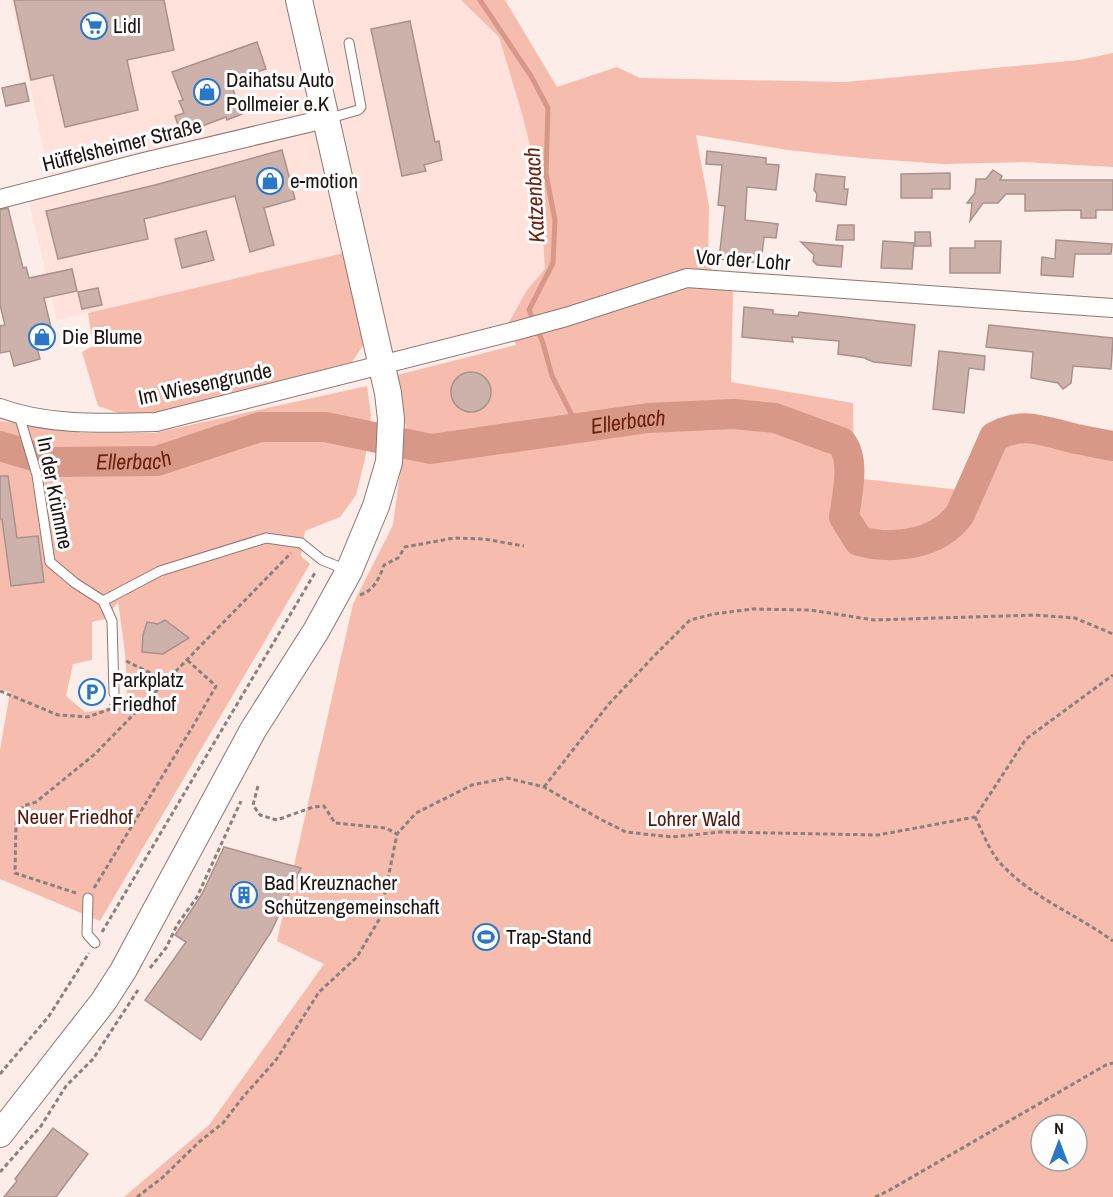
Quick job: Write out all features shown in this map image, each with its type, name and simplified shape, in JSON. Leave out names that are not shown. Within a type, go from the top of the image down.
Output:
[{"type":"main road","points":[[0,1134],[103,1002],[123,971],[253,730],[330,608],[349,571],[376,506],[389,462],[391,419],[382,366],[299,0]]},
{"type":"street","name":"Hüffelsheimer Straße","points":[[0,199],[325,119]]},
{"type":"street","name":"Vor der Lohr","points":[[382,366],[566,317],[687,278],[1113,308]]},
{"type":"street","name":"Im Wiesengrunde","points":[[0,408],[19,415],[96,424],[156,422],[382,366]]},
{"type":"lane","points":[[325,119],[358,110],[361,107],[349,44]]},
{"type":"lane","name":"In der Krümme","points":[[19,415],[37,475],[50,562],[75,583],[103,601]]},
{"type":"lane","points":[[114,693],[112,621],[103,601],[160,571],[266,538],[301,543],[322,560],[349,571]]},
{"type":"lane","points":[[88,898],[87,934],[95,943]]},
{"type":"path","points":[[330,608],[365,593],[378,581],[384,565],[398,558],[405,548],[454,538],[484,539],[524,546]]},
{"type":"path","points":[[186,660],[216,686],[194,726],[88,898],[15,873],[16,823],[23,806],[36,802],[95,754],[166,680],[301,543]]},
{"type":"path","points":[[0,1074],[49,1016],[95,943],[322,560]]},
{"type":"path","points":[[544,787],[608,705],[690,620],[752,609],[810,610],[874,620],[1035,615],[1075,618],[1113,634]]},
{"type":"path","points":[[126,661],[166,680]]},
{"type":"path","points":[[137,1197],[162,1178],[199,1142],[223,1124],[243,1097],[276,1060],[319,992],[362,951],[380,918],[396,834],[416,813],[472,785],[507,778],[544,787],[626,832],[672,837],[721,832],[878,835],[975,818],[1026,739],[1113,675]]},
{"type":"path","points":[[0,691],[58,715],[88,717],[110,709],[114,693]]},
{"type":"path","points":[[258,786],[254,805],[260,815],[277,820],[313,807],[324,806],[335,823],[386,828],[396,834]]},
{"type":"path","points":[[975,818],[1001,865],[1044,900],[1113,941]]},
{"type":"path","points":[[875,1197],[1113,1063]]},
{"type":"shaded area","points":[[11,0],[461,0],[499,37],[534,162],[535,191],[542,222],[545,269],[527,290],[509,322],[393,354],[370,248],[57,320],[25,185],[50,179]]},
{"type":"green space","name":"Lohrer Wald","points":[[461,0],[505,0],[557,87],[617,67],[640,78],[846,82],[1079,60],[1113,53],[1113,167],[1023,162],[944,164],[861,158],[788,150],[696,135],[709,206],[708,265],[733,292],[731,382],[853,403],[854,478],[969,491],[997,418],[1113,435],[1113,1197],[124,1197],[209,1125],[324,964],[277,941],[353,604],[393,525],[406,428],[397,375],[516,345],[509,322],[527,290],[545,269],[542,222],[535,191],[534,162],[499,37]]},
{"type":"green space","points":[[344,253],[364,344],[352,362],[162,412],[124,415],[98,406],[82,352],[93,346],[88,313]]},
{"type":"green space","name":"Neuer Friedhof","points":[[367,386],[371,415],[365,459],[356,495],[340,517],[305,531],[301,556],[310,564],[100,921],[0,879],[0,750],[10,692],[0,689],[0,421],[83,433],[154,433]],"holes":[[[118,602],[126,667],[126,707],[85,712],[66,696],[73,664],[92,660],[92,622],[105,619]]]},
{"type":"building","name":"Lidl","points":[[14,0],[164,0],[174,50],[127,60],[138,110],[65,127],[53,75],[31,80]]},
{"type":"building","points":[[410,21],[435,142],[439,141],[442,160],[424,165],[426,171],[402,176],[371,29]]},
{"type":"building","name":"Daihatsu Auto Pollmeier e.K","points":[[257,42],[266,69],[230,81],[242,114],[227,120],[226,117],[181,134],[175,116],[184,113],[179,101],[183,100],[172,72]]},
{"type":"building","points":[[25,83],[29,101],[6,106],[2,88]]},
{"type":"building","points":[[282,150],[295,199],[264,208],[274,245],[250,252],[235,196],[144,219],[148,239],[58,259],[46,211],[155,185]]},
{"type":"building","points":[[707,151],[766,158],[766,164],[779,165],[776,190],[747,187],[745,220],[778,224],[776,238],[764,237],[761,263],[719,259],[725,206],[718,205],[722,165],[706,164]]},
{"type":"building","points":[[993,170],[1002,176],[1000,180],[1113,180],[1113,210],[1096,210],[1096,218],[1081,218],[1081,210],[1025,211],[1025,194],[1006,194],[998,203],[983,203],[970,221],[972,203],[967,203],[975,193],[976,179],[986,179]]},
{"type":"building","points":[[950,173],[950,189],[932,189],[932,198],[901,198],[901,174]]},
{"type":"building","points":[[816,174],[845,177],[844,189],[848,189],[846,205],[816,201],[817,194],[814,190]]},
{"type":"building","points":[[8,208],[23,268],[26,267],[29,278],[72,269],[77,291],[44,298],[54,340],[36,344],[40,359],[14,366],[10,351],[0,353],[0,326],[5,325],[0,305],[0,210]]},
{"type":"building","points":[[838,225],[854,225],[854,240],[836,240]]},
{"type":"building","points":[[206,231],[214,260],[182,268],[175,239]]},
{"type":"building","points":[[915,232],[930,232],[931,246],[915,246]]},
{"type":"building","points":[[1056,240],[1112,244],[1111,254],[1075,254],[1073,277],[1041,275],[1042,257],[1055,259]]},
{"type":"building","points":[[883,241],[914,243],[912,269],[881,268]]},
{"type":"building","points":[[975,241],[1001,241],[1000,273],[950,273],[950,248],[975,248]]},
{"type":"building","points":[[801,242],[843,246],[841,267],[817,265],[813,261],[814,255]]},
{"type":"building","points":[[98,288],[102,305],[82,309],[78,292]]},
{"type":"building","points":[[744,307],[773,310],[773,314],[798,316],[799,312],[915,325],[911,366],[874,362],[866,358],[838,354],[839,341],[792,337],[793,342],[742,337]]},
{"type":"building","points":[[989,325],[1113,338],[1111,369],[1073,366],[1071,383],[1063,389],[1058,383],[1031,378],[1033,352],[986,347]]},
{"type":"building","points":[[939,351],[985,356],[984,370],[969,368],[964,413],[933,409]]},
{"type":"building","points":[[471,372],[479,373],[485,378],[490,384],[490,400],[485,406],[479,411],[471,412],[463,411],[457,406],[452,400],[451,392],[452,384],[457,378],[463,373]]},
{"type":"building","points":[[0,476],[8,476],[17,538],[38,536],[44,582],[11,586],[2,519],[0,519]]},
{"type":"building","points":[[165,620],[189,638],[163,654],[142,652],[143,635],[147,622],[158,624]]},
{"type":"building","points":[[224,847],[301,868],[271,932],[201,1040],[145,1000],[186,942],[175,935],[202,894]]},
{"type":"building","points":[[53,1128],[88,1154],[56,1197],[4,1197],[17,1181],[15,1179]]},
{"type":"waterway","name":"Katzenbach","points":[[480,0],[531,76],[548,108],[546,174],[555,220],[553,263],[529,310],[543,343],[552,376],[579,429]]},
{"type":"waterway","name":"Ellerbach","points":[[0,446],[53,462],[157,461],[260,427],[325,427],[431,449],[648,418],[734,414],[775,418],[841,442],[846,449],[849,468],[844,517],[859,541],[886,545],[900,545],[927,539],[940,533],[951,524],[960,514],[994,437],[1005,432],[1015,429],[1035,429],[1113,446]]},
{"type":"place","name":"Lidl","points":[[94,26]]},
{"type":"place","name":"Daihatsu Auto Pollmeier e.K","points":[[207,92]]},
{"type":"place","name":"e-motion","points":[[270,181]]},
{"type":"place","name":"Die Blume","points":[[42,337]]},
{"type":"place","name":"Parkplatz Friedhof","points":[[92,692]]},
{"type":"place","name":"Bad Kreuznacher Schützengemeinschaft","points":[[244,895]]},
{"type":"place","name":"Trap-Stand","points":[[486,937]]}]
